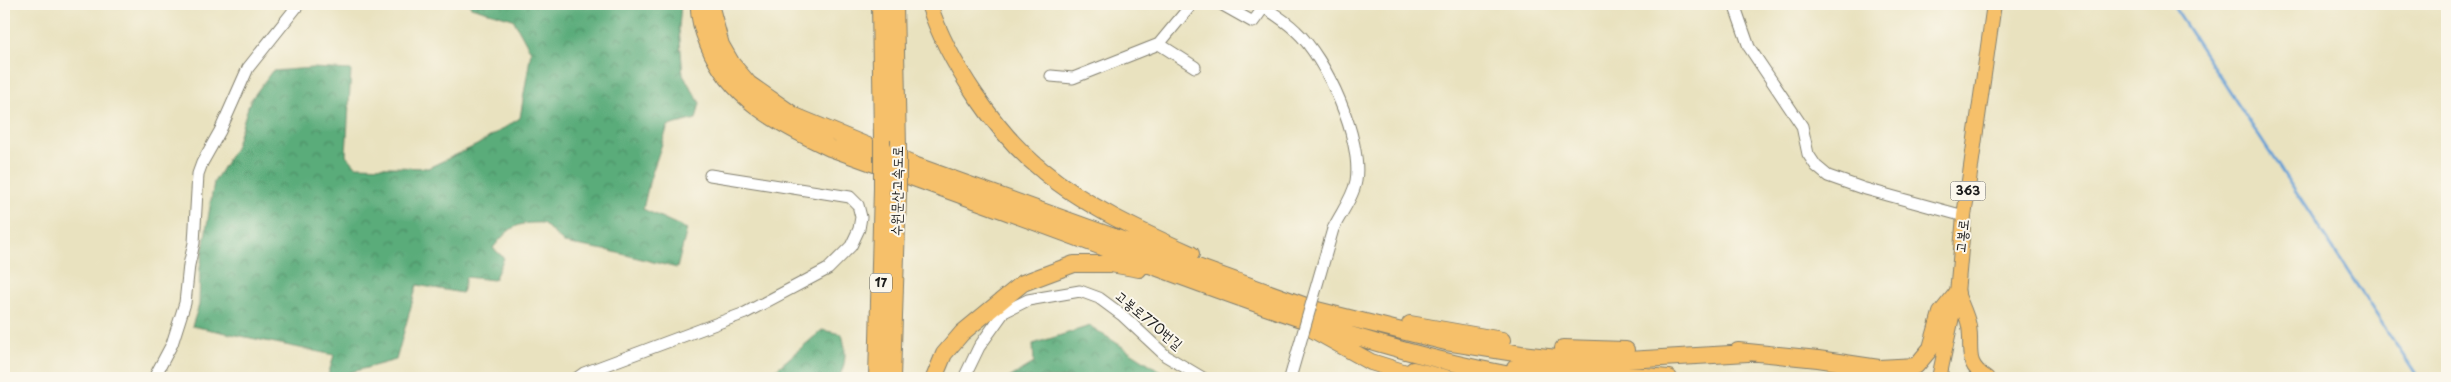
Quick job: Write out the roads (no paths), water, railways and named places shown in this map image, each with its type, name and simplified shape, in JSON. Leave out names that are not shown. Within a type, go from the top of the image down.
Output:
[{"type":"highway","points":[[698,4],[703,32],[713,56],[724,74],[741,96],[790,129],[830,148],[1226,294]]},
{"type":"highway","points":[[710,4],[721,45],[732,64],[749,84],[795,116],[914,165],[1296,301]]},
{"type":"highway","name":"수원문산고속도로","points":[[877,378],[882,188],[881,26],[878,4]]},
{"type":"highway","name":"수원문산고속도로","points":[[892,378],[898,194],[895,4]]},
{"type":"highway","points":[[929,4],[949,50],[966,81],[1014,144],[1042,171],[1132,227],[1317,310],[1440,344],[1521,362],[1669,378]]},
{"type":"highway","points":[[934,378],[944,354],[962,333],[992,308],[1023,283],[1074,264],[1112,264],[1152,271],[1391,348],[1474,369],[1526,378]]},
{"type":"highway","points":[[1878,368],[1916,366],[1931,348],[1942,312],[1957,293]]},
{"type":"highway","points":[[1280,311],[1371,362],[1422,378]]},
{"type":"highway","points":[[1280,311],[1394,356],[1487,378]]},
{"type":"highway","points":[[1351,318],[1394,321],[1522,344],[1580,349],[1722,350],[1748,352],[1878,368],[1938,378]]},
{"type":"highway","points":[[1351,318],[1390,336],[1492,364],[1603,378]]},
{"type":"highway","points":[[1391,330],[1521,354],[1593,362],[1748,352]]},
{"type":"highway","points":[[1326,338],[1383,361],[1446,378]]},
{"type":"main road","name":"고봉로","points":[[1938,378],[1957,293],[1964,216],[1994,4]]},
{"type":"main road","points":[[1957,293],[1969,327],[1971,364],[1987,378]]},
{"type":"street","points":[[154,378],[172,344],[186,303],[189,266],[194,243],[198,174],[202,163],[220,131],[248,68],[299,4]]},
{"type":"street","points":[[1051,76],[1073,78],[1159,44],[1192,4]]},
{"type":"street","points":[[1221,4],[1253,22],[1261,6],[1296,30],[1318,57],[1337,92],[1354,149],[1356,181],[1349,201],[1333,229],[1290,378]]},
{"type":"street","points":[[1734,4],[1749,48],[1802,126],[1808,154],[1816,166],[1828,176],[1862,188],[1964,216]]},
{"type":"street","points":[[1159,44],[1195,67]]},
{"type":"street","points":[[577,378],[584,373],[745,313],[828,269],[852,246],[860,229],[861,217],[858,205],[850,197],[710,175]]},
{"type":"street","name":"고봉로770번길","points":[[964,378],[980,347],[1004,312],[1028,300],[1080,291],[1099,298],[1122,315],[1166,356],[1203,378]]},
{"type":"waterway","points":[[2172,4],[2418,378]]}]
